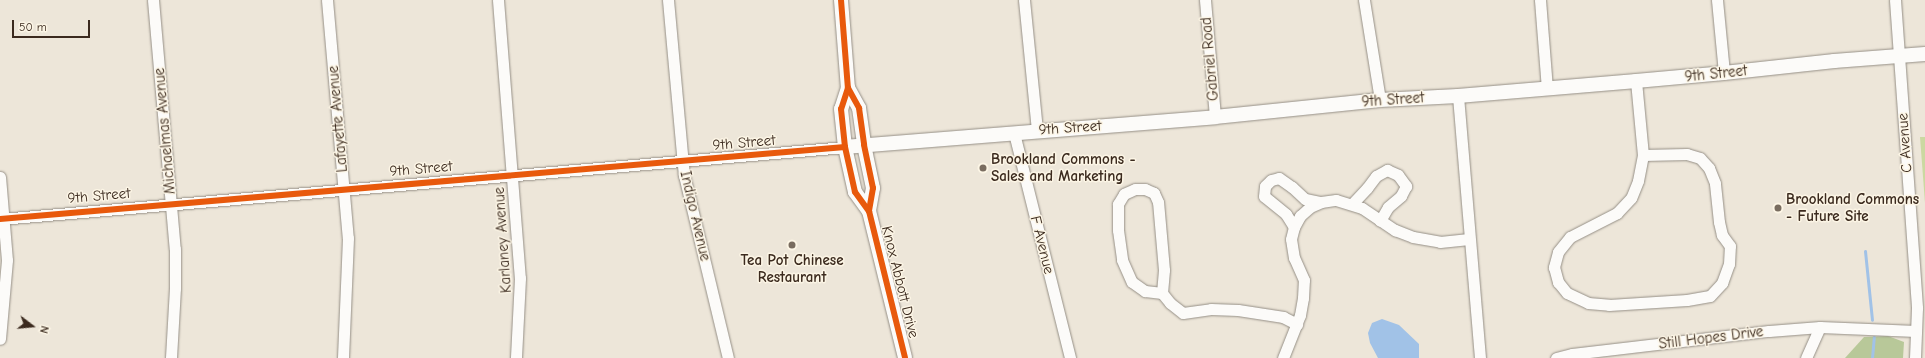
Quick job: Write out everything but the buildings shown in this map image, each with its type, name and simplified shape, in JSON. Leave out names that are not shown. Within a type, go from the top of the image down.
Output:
[{"type":"main road","name":"Knox Abbott Drive","points":[[841,0],[848,88],[841,109],[845,147],[855,192],[869,211],[905,358]]},
{"type":"main road","name":"9th Street","points":[[845,147],[1215,117],[1380,100],[1458,96],[1724,74],[1834,61],[1925,54]]},
{"type":"main road","name":"Knox Abbott Drive","points":[[848,88],[859,108],[864,145],[873,188],[869,211]]},
{"type":"street","name":"Michaelmas Avenue","points":[[154,0],[175,249],[175,288],[171,358]]},
{"type":"street","name":"Lafayette Avenue","points":[[328,0],[345,189],[348,254],[343,358]]},
{"type":"street","name":"Karlaney Avenue","points":[[498,0],[520,278],[516,358]]},
{"type":"street","name":"Indigo Avenue","points":[[668,0],[684,175],[728,358]]},
{"type":"street","points":[[1024,0],[1037,131]]},
{"type":"street","name":"Gabriel Road","points":[[1205,0],[1215,117]]},
{"type":"street","points":[[1364,0],[1380,100]]},
{"type":"street","points":[[1540,0],[1547,88]]},
{"type":"street","points":[[1717,0],[1724,74]]},
{"type":"street","name":"C Avenue","points":[[1895,0],[1917,308],[1915,358]]},
{"type":"street","points":[[1636,81],[1643,155],[1638,181],[1631,198],[1617,213],[1570,237],[1558,252],[1554,267],[1558,282],[1567,293],[1588,303],[1609,305],[1687,300],[1710,296],[1722,283],[1729,264],[1730,246],[1722,235],[1719,222],[1715,183],[1709,168],[1700,158],[1688,154],[1643,155]]},
{"type":"street","points":[[1458,96],[1480,358]]},
{"type":"street","name":"F Avenue","points":[[1014,133],[1070,358]]},
{"type":"street","name":"9th Street","points":[[2,219],[845,147]]},
{"type":"street","points":[[1352,204],[1376,176],[1387,170],[1398,174],[1406,186],[1401,196],[1388,207],[1380,221]]},
{"type":"street","points":[[0,177],[2,219],[7,260],[0,339]]},
{"type":"street","points":[[1294,227],[1286,214],[1264,196],[1265,186],[1271,180],[1279,178],[1305,199],[1321,202]]},
{"type":"street","points":[[1162,293],[1146,291],[1132,282],[1122,260],[1118,230],[1118,204],[1124,194],[1134,189],[1145,189],[1154,193],[1158,202],[1164,270],[1162,293],[1170,303],[1183,313],[1211,309],[1238,310],[1284,317],[1297,324]]},
{"type":"street","points":[[1283,358],[1297,324],[1303,298],[1304,280],[1294,258],[1291,239],[1294,227],[1300,216],[1310,207],[1321,202],[1336,200],[1352,204],[1371,213],[1380,221],[1396,230],[1426,240],[1450,242],[1469,239]]},
{"type":"street","points":[[1806,358],[1820,328]]},
{"type":"street","name":"Still Hopes Drive","points":[[1556,358],[1572,354],[1732,335],[1820,328],[1916,331]]},
{"type":"green space","points":[[1920,137],[1925,137],[1925,203]]},
{"type":"green space","points":[[1888,336],[1904,342],[1903,358],[1845,358],[1864,337]]},
{"type":"water","points":[[1382,319],[1399,325],[1419,344],[1419,358],[1378,358],[1370,343],[1368,333],[1372,323]]},
{"type":"waterway","points":[[1865,251],[1872,320]]},
{"type":"waterway","points":[[1872,358],[1874,337]]},
{"type":"cycle path","points":[[841,0],[848,88],[859,108],[864,145],[873,188],[869,211],[905,358]]},
{"type":"cycle path","points":[[848,88],[841,109],[845,147],[855,192],[869,211]]},
{"type":"cycle path","points":[[0,219],[845,147]]},
{"type":"place","name":"Brookland Commons - Sales and Marketing","points":[[983,168]]},
{"type":"place","name":"Brookland Commons - Future Site","points":[[1778,208]]},
{"type":"place","name":"Tea Pot Chinese Restaurant","points":[[792,245]]}]
